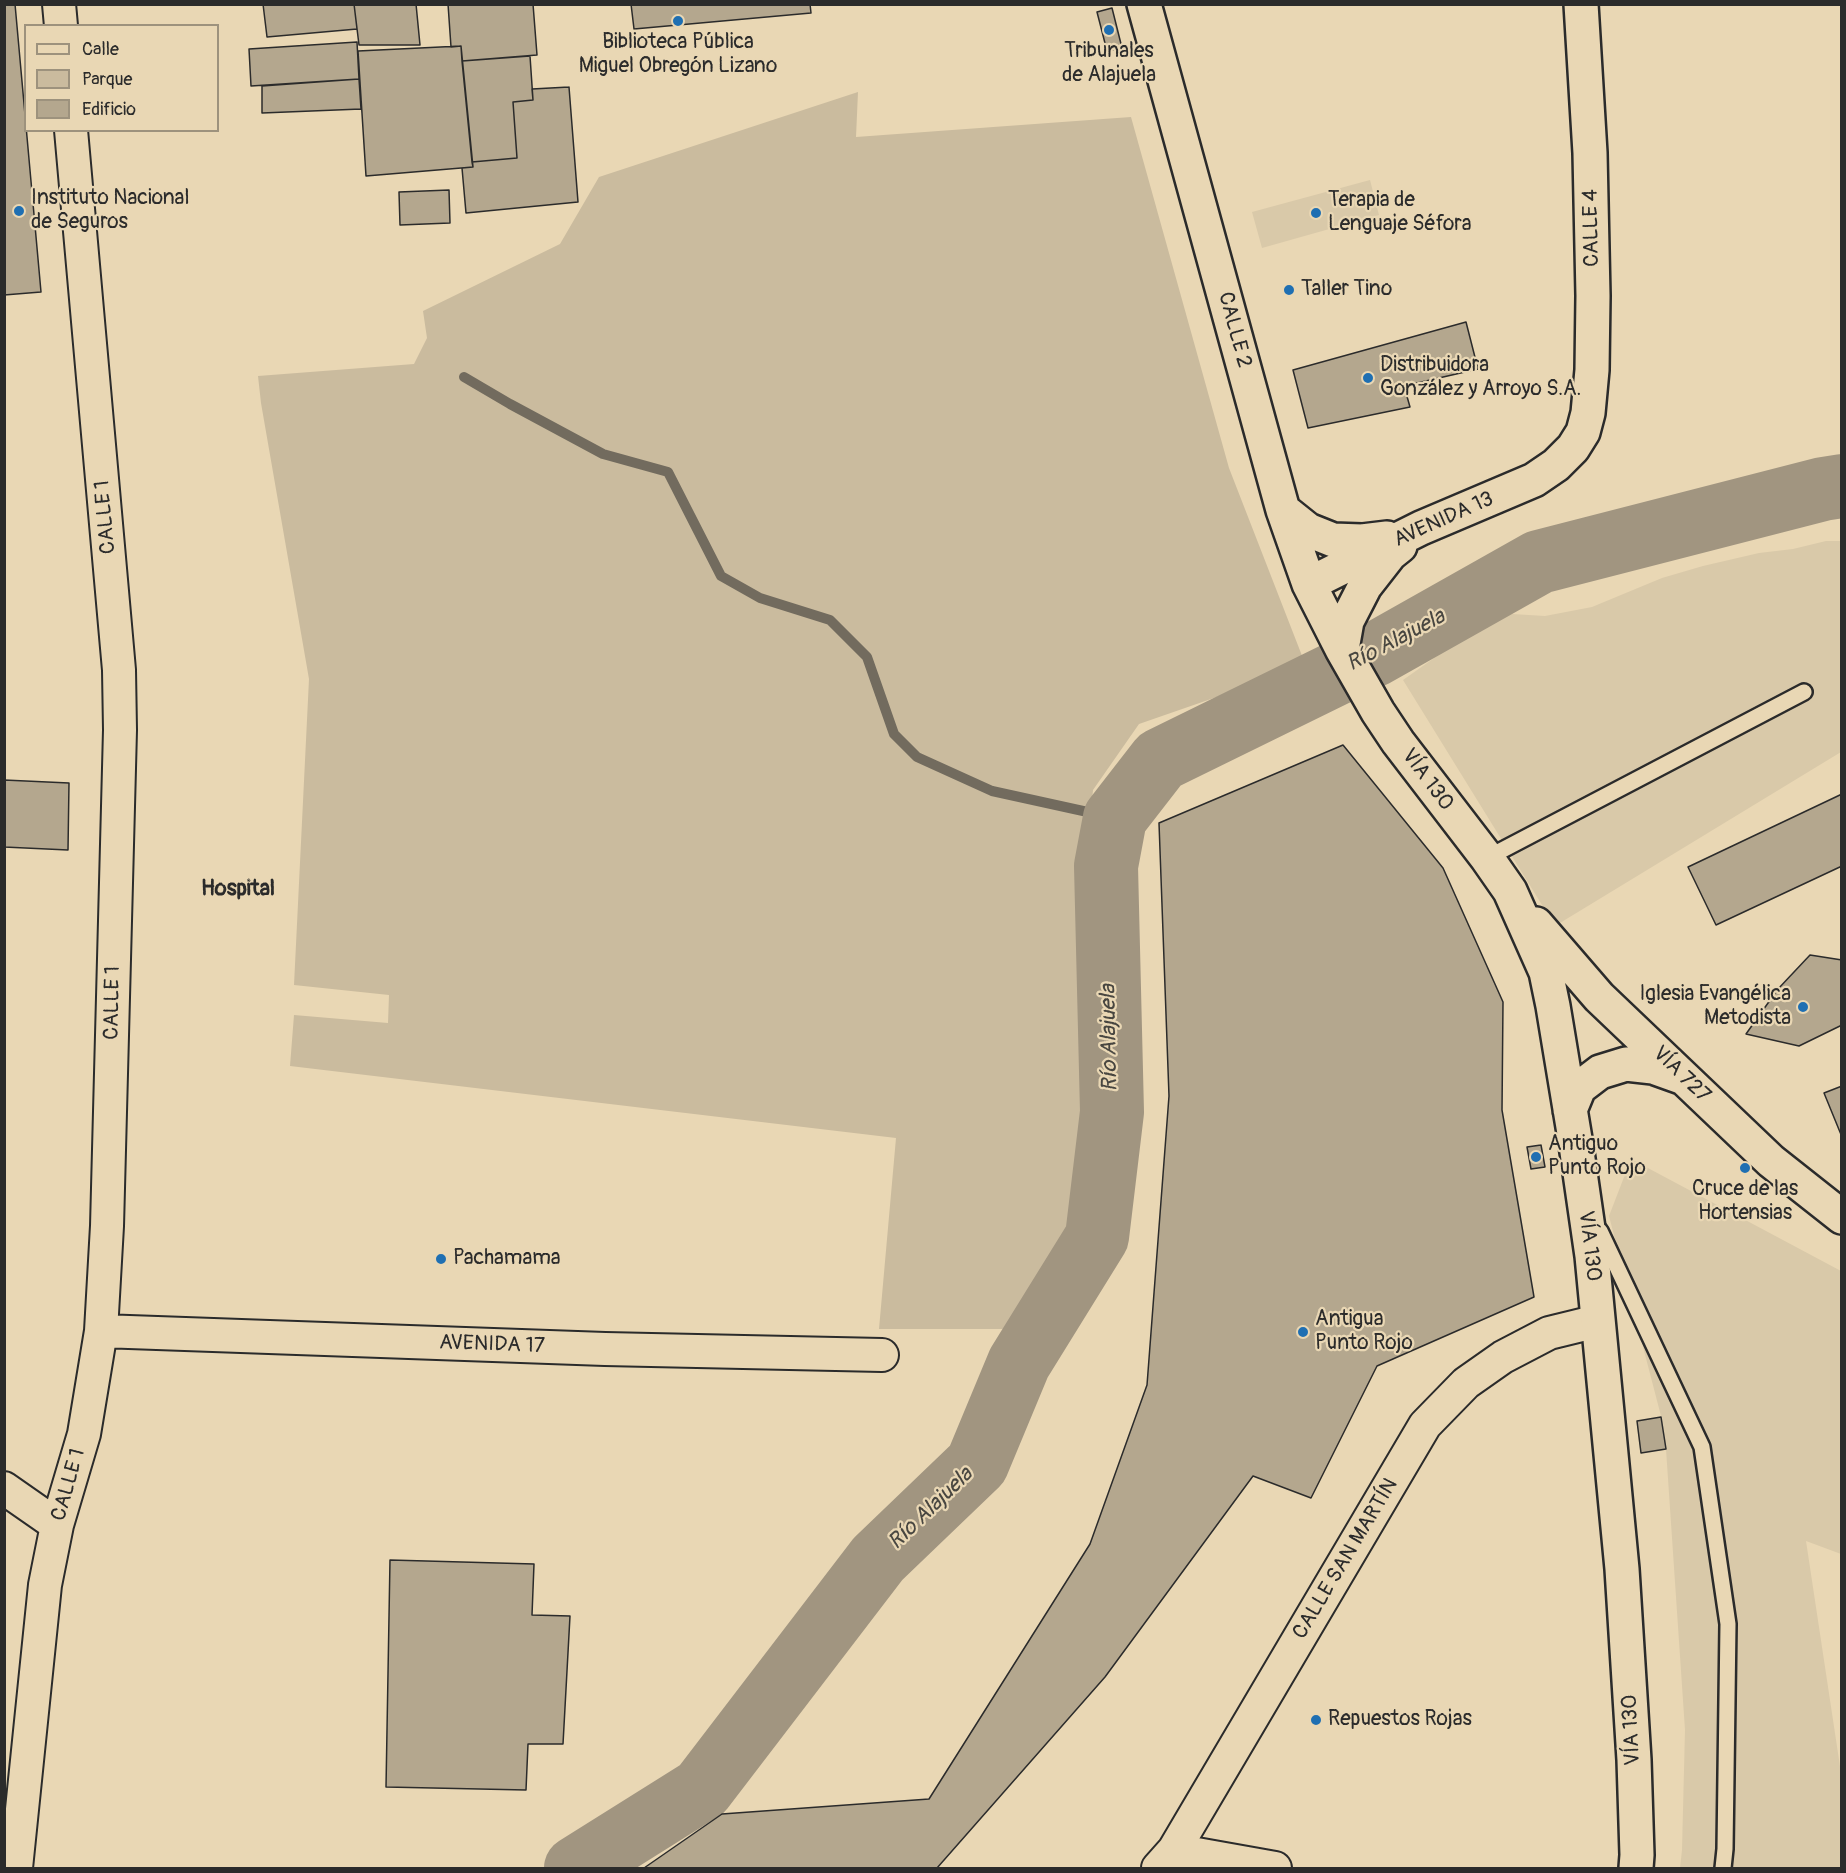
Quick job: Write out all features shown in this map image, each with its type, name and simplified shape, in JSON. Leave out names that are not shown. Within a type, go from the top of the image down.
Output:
[{"type":"main road","name":"CALLE 2","points":[[1144,4],[1283,510],[1309,584],[1342,649]]},
{"type":"main road","name":"CALLE 4","points":[[1573,448],[1582,432],[1588,413],[1592,370],[1590,153],[1581,4]]},
{"type":"main road","name":"AVENIDA 13","points":[[1309,584],[1420,528],[1534,480],[1556,465],[1573,448]]},
{"type":"main road","points":[[1283,510],[1308,530],[1333,540],[1362,541],[1392,537],[1420,528]]},
{"type":"main road","points":[[1342,649],[1347,621],[1365,586],[1390,554],[1420,528]]},
{"type":"main road","name":"VÍA 130","points":[[1342,649],[1398,742],[1510,891],[1546,972],[1592,1256],[1622,1569],[1634,1760],[1636,1869]]},
{"type":"main road","name":"VÍA 727","points":[[1510,891],[1550,942],[1599,997],[1771,1161],[1842,1217]]},
{"type":"main road","points":[[1570,1110],[1579,1088],[1600,1072],[1626,1064],[1653,1067],[1686,1078]]},
{"type":"street","points":[[59,4],[61,24]]},
{"type":"street","name":"CALLE 1","points":[[16,1869],[45,1585],[57,1524],[84,1434],[101,1331],[107,1226],[120,730],[119,670],[70,132]]},
{"type":"street","name":"CALLE SAN MARTÍN","points":[[1166,1859],[1425,1425],[1466,1383],[1503,1357],[1549,1333],[1598,1321]]},
{"type":"street","name":"AVENIDA 17","points":[[101,1331],[605,1349],[882,1355]]},
{"type":"street","points":[[4,1488],[57,1524]]},
{"type":"street","points":[[1166,1859],[1275,1869]]},
{"type":"lane","points":[[1487,858],[1804,692]]},
{"type":"lane","points":[[1583,1196],[1702,1447],[1728,1624],[1723,1869]]},
{"type":"shaded area","name":"Terapia de Lenguaje Séfora","points":[[1370,180],[1379,215],[1262,248],[1252,212]]},
{"type":"shaded area","points":[[1826,541],[1841,541],[1841,752],[1555,926],[1403,680],[1488,620],[1512,614],[1545,616],[1592,607],[1662,578],[1703,566]]},
{"type":"shaded area","points":[[1631,1159],[1841,1271],[1841,1554],[1806,1541],[1841,1773],[1841,1868],[1680,1868],[1685,1730],[1666,1449],[1661,1416],[1609,1216]]},
{"type":"green space","points":[[858,92],[856,137],[1131,117],[1229,468],[1306,666],[1139,724],[1093,790],[1085,873],[1091,1094],[1072,1245],[1023,1329],[879,1329],[896,1138],[290,1066],[294,1015],[388,1023],[389,995],[294,985],[309,679],[258,376],[414,364],[427,338],[423,311],[560,244],[599,177]]},
{"type":"building","name":"Instituto Nacional de Seguros","points":[[4,4],[15,4],[24,104],[24,132],[27,132],[41,292],[4,295]]},
{"type":"building","points":[[263,4],[354,4],[357,29],[267,37]]},
{"type":"building","points":[[354,4],[416,4],[420,45],[359,45]]},
{"type":"building","points":[[448,4],[533,4],[537,55],[462,61],[461,46],[451,47]]},
{"type":"building","name":"Biblioteca Pública Miguel Obregón Lizano","points":[[631,4],[810,4],[811,13],[634,29]]},
{"type":"building","name":"Tribunales de Alajuela","points":[[1112,8],[1122,48],[1107,51],[1097,12]]},
{"type":"building","points":[[357,42],[359,79],[251,86],[249,49]]},
{"type":"building","points":[[461,46],[473,167],[366,176],[358,51]]},
{"type":"building","points":[[530,56],[533,100],[513,102],[517,158],[472,162],[462,61]]},
{"type":"building","points":[[359,79],[361,109],[262,113],[262,86]]},
{"type":"building","points":[[569,87],[578,202],[466,213],[462,168],[473,167],[472,162],[517,158],[513,102],[533,100],[532,89]]},
{"type":"building","points":[[449,190],[450,223],[400,225],[399,192]]},
{"type":"building","name":"Distribuidora González y Arroyo S.A.","points":[[1466,322],[1478,369],[1404,386],[1410,407],[1308,428],[1293,370]]},
{"type":"building","name":"Antigua Punto Rojo","points":[[1343,745],[1443,868],[1503,1002],[1502,1110],[1534,1297],[1377,1366],[1311,1498],[1253,1476],[1105,1677],[937,1868],[644,1868],[722,1814],[929,1799],[1090,1544],[1147,1385],[1169,1096],[1159,823]]},
{"type":"building","points":[[4,780],[69,783],[68,850],[4,847]]},
{"type":"building","points":[[1842,794],[1842,866],[1716,925],[1688,867]]},
{"type":"building","name":"Iglesia Evangélica Metodista","points":[[1810,955],[1842,960],[1842,1025],[1799,1046],[1746,1034],[1778,989]]},
{"type":"building","points":[[1842,1086],[1842,1137],[1824,1093]]},
{"type":"building","name":"Antiguo Punto Rojo","points":[[1541,1145],[1545,1167],[1531,1169],[1527,1147]]},
{"type":"building","points":[[1661,1417],[1666,1449],[1641,1453],[1637,1421]]},
{"type":"building","points":[[390,1560],[534,1564],[532,1615],[570,1616],[563,1744],[528,1744],[526,1790],[386,1787]]},
{"type":"waterway","points":[[464,377],[603,454],[668,472],[721,576],[760,598],[830,620],[867,657],[894,734],[917,757],[992,791],[1115,818]]},
{"type":"waterway","name":"Río Alajuela","points":[[576,1868],[702,1789],[878,1559],[977,1464],[1019,1363],[1097,1237],[1112,1112],[1106,866],[1115,818],[1160,760],[1374,655],[1539,562],[1842,486]]},
{"type":"place","name":"Biblioteca Pública Miguel Obregón Lizano","points":[[678,21]]},
{"type":"place","name":"Tribunales de Alajuela","points":[[1109,30]]},
{"type":"place","name":"Instituto Nacional de Seguros","points":[[19,211]]},
{"type":"place","name":"Terapia de Lenguaje Séfora","points":[[1316,213]]},
{"type":"place","name":"Taller Tino","points":[[1289,290]]},
{"type":"place","name":"Distribuidora González y Arroyo S.A.","points":[[1368,378]]},
{"type":"place","name":"Iglesia Evangélica Metodista","points":[[1803,1007]]},
{"type":"place","name":"Antiguo Punto Rojo","points":[[1536,1157]]},
{"type":"place","name":"Cruce de las Hortensias","points":[[1745,1168]]},
{"type":"place","name":"Pachamama","points":[[441,1259]]},
{"type":"place","name":"Antigua Punto Rojo","points":[[1303,1332]]},
{"type":"place","name":"Repuestos Rojas","points":[[1316,1720]]},
{"type":"district","name":"Hospital","points":[[238,889]]}]
